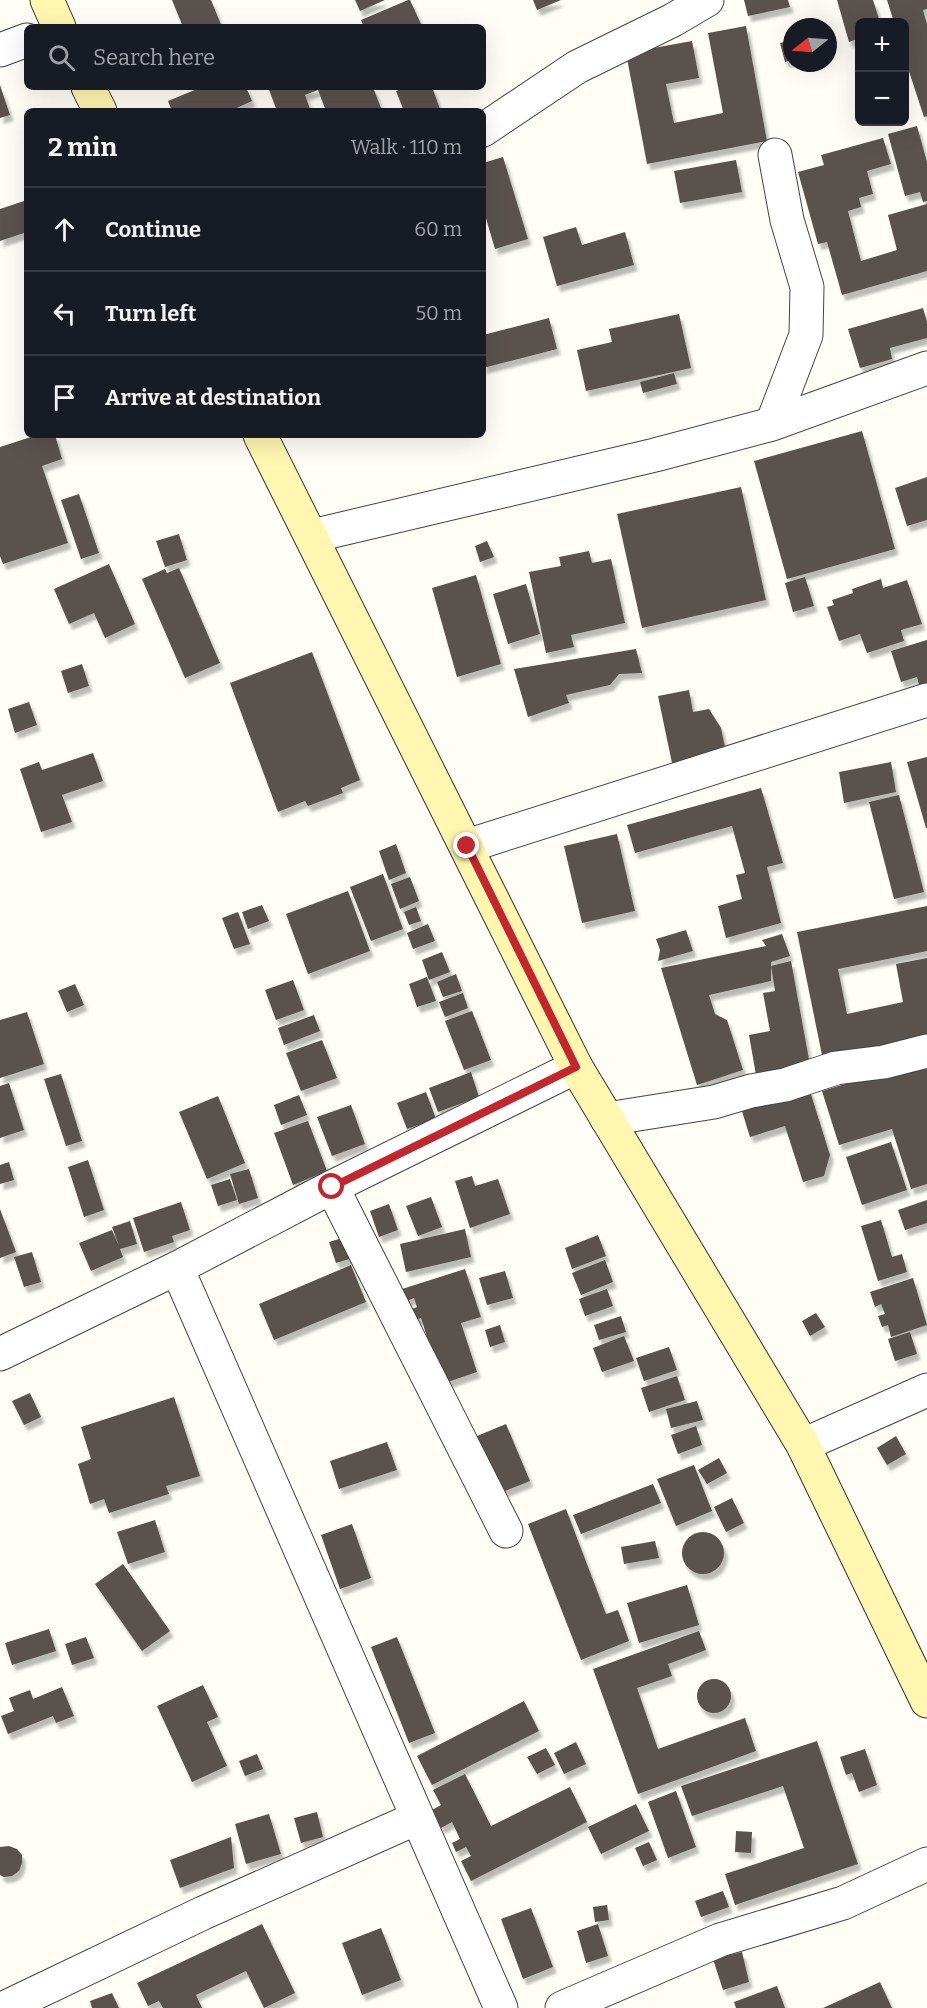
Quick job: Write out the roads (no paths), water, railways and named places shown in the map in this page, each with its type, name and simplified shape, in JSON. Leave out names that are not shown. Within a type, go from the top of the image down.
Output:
[{"type":"street","points":[[46,0],[58,24]]},
{"type":"street","points":[[486,128],[577,66],[673,20],[706,0]]},
{"type":"street","points":[[0,50],[24,41]]},
{"type":"street","points":[[90,90],[98,108]]},
{"type":"street","points":[[772,424],[806,335],[807,287],[787,220],[775,155]]},
{"type":"street","points":[[312,536],[655,455],[772,424],[927,368]]},
{"type":"street","points":[[262,438],[576,1067],[803,1444],[927,1701]]},
{"type":"street","points":[[467,846],[927,700]]},
{"type":"street","points":[[607,1119],[714,1102],[752,1091],[785,1085],[836,1068],[884,1062],[927,1051]]},
{"type":"street","points":[[0,1354],[177,1268],[332,1187],[576,1067]]},
{"type":"street","points":[[332,1187],[506,1531]]},
{"type":"street","points":[[177,1268],[501,2008]]},
{"type":"street","points":[[803,1444],[927,1390]]},
{"type":"street","points":[[4,2008],[203,1913],[417,1818]]},
{"type":"street","points":[[562,2008],[720,1940],[843,1903],[927,1864]]}]
